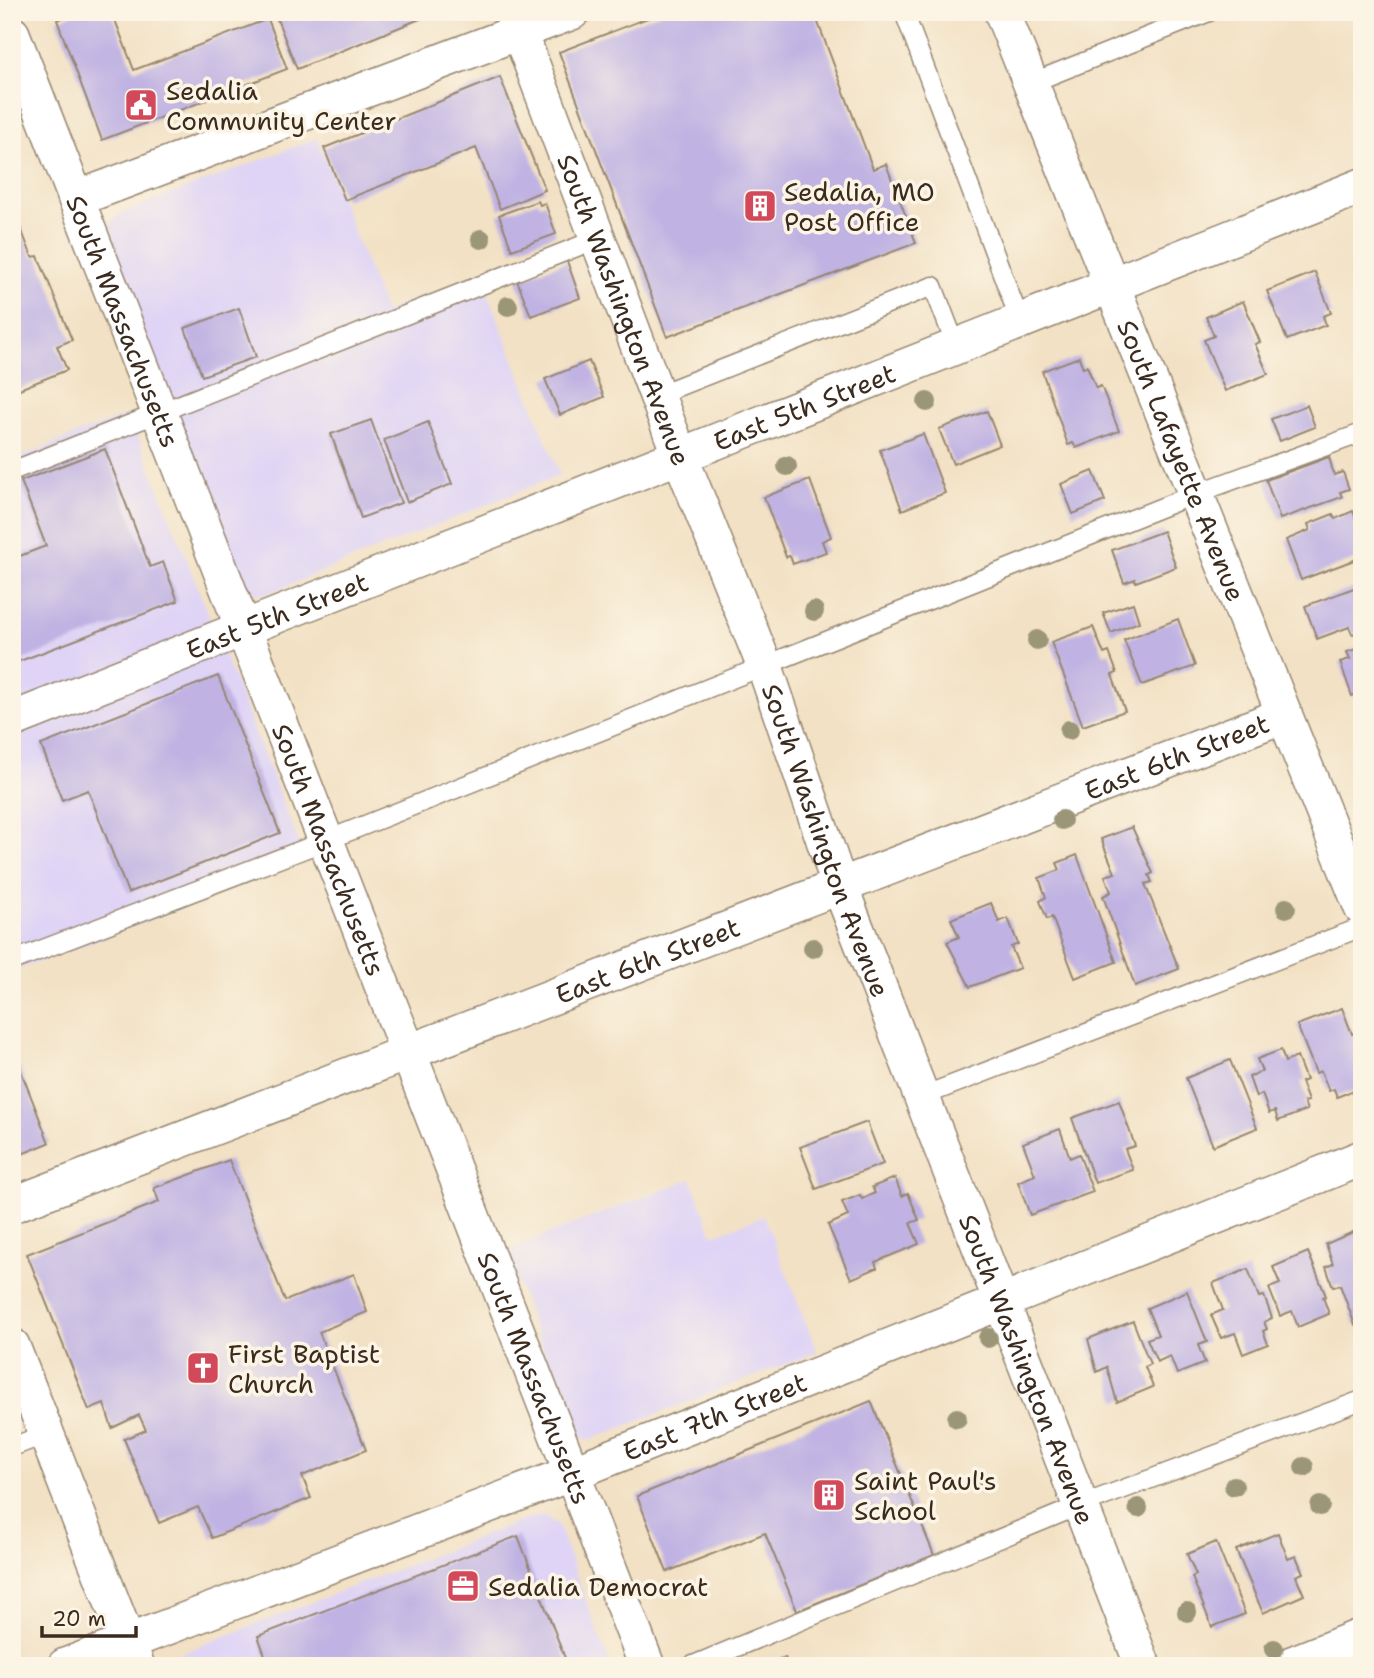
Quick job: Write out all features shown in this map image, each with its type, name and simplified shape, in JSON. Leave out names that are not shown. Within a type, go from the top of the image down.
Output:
[{"type":"street","points":[[76,199],[516,22],[572,12]]},
{"type":"street","name":"South Lafayette Avenue","points":[[1002,12],[1362,908]]},
{"type":"street","name":"South Washington Avenue","points":[[516,22],[680,456],[765,667],[839,884],[1003,1299],[1143,1666]]},
{"type":"street","name":"South Massachusetts","points":[[12,34],[647,1666]]},
{"type":"street","name":"East 5th Street","points":[[12,720],[1362,186]]},
{"type":"street","name":"East 6th Street","points":[[12,1205],[1283,715]]},
{"type":"street","name":"East 7th Street","points":[[65,1666],[132,1654],[1003,1299],[1362,1158]]},
{"type":"street","points":[[12,1346],[132,1654]]},
{"type":"street","points":[[1287,1666],[1362,1636]]},
{"type":"lane","points":[[904,12],[1020,321]]},
{"type":"lane","points":[[1031,83],[1209,12]]},
{"type":"lane","points":[[12,471],[597,239]]},
{"type":"lane","points":[[657,395],[933,286],[956,346]]},
{"type":"lane","points":[[12,961],[325,841],[1195,494],[1362,433]]},
{"type":"lane","points":[[923,1096],[1362,927]]},
{"type":"lane","points":[[691,1666],[1081,1505],[1362,1400]]},
{"type":"lane","points":[[12,1447],[46,1434]]},
{"type":"shaded area","points":[[317,138],[385,312],[480,275],[560,475],[267,594],[254,594],[242,587],[109,239],[109,224],[120,214]]},
{"type":"shaded area","points":[[129,414],[306,861],[12,972],[12,460]]},
{"type":"shaded area","points":[[691,1179],[713,1235],[764,1216],[817,1352],[592,1439],[577,1438],[505,1251]]},
{"type":"shaded area","name":"Sedalia Democrat","points":[[543,1515],[557,1524],[611,1666],[165,1666],[174,1656]]},
{"type":"building","name":"Sedalia Community Center","points":[[77,12],[112,12],[134,70],[268,19],[287,69],[102,140],[57,20]]},
{"type":"building","name":"Sedalia Community Center","points":[[294,12],[437,12],[297,69],[277,19]]},
{"type":"building","name":"Sedalia, MO Post Office","points":[[663,12],[814,12],[873,169],[886,164],[916,243],[667,337],[559,52]]},
{"type":"building","points":[[500,77],[545,190],[500,209],[476,148],[345,200],[324,148]]},
{"type":"building","points":[[538,201],[540,205],[545,203],[556,234],[512,250],[499,215]]},
{"type":"building","points":[[12,206],[32,257],[38,256],[72,340],[57,346],[67,370],[12,392]]},
{"type":"building","points":[[567,261],[580,298],[531,316],[517,280]]},
{"type":"building","points":[[1315,272],[1331,313],[1323,316],[1326,325],[1287,340],[1267,291]]},
{"type":"building","points":[[1243,301],[1260,342],[1255,344],[1268,374],[1225,391],[1204,340],[1214,336],[1206,317]]},
{"type":"building","points":[[239,308],[256,357],[202,376],[185,328]]},
{"type":"building","points":[[1079,357],[1083,368],[1087,366],[1096,388],[1101,386],[1119,431],[1076,448],[1073,443],[1068,445],[1042,371]]},
{"type":"building","points":[[589,361],[604,397],[560,415],[545,379]]},
{"type":"building","points":[[1307,405],[1315,427],[1280,441],[1271,419]]},
{"type":"building","points":[[987,411],[1000,445],[953,464],[939,429]]},
{"type":"building","points":[[371,420],[401,503],[361,518],[331,434]]},
{"type":"building","points":[[428,422],[452,484],[407,502],[384,440]]},
{"type":"building","points":[[923,434],[945,493],[902,510],[880,450]]},
{"type":"building","points":[[105,449],[150,567],[163,562],[178,601],[12,664],[12,559],[46,546],[21,481]]},
{"type":"building","points":[[1329,457],[1334,475],[1343,472],[1349,489],[1340,492],[1342,497],[1280,519],[1266,480]]},
{"type":"building","points":[[1093,471],[1105,501],[1073,514],[1061,484]]},
{"type":"building","points":[[810,480],[831,537],[822,541],[826,552],[793,564],[790,556],[786,557],[764,497]]},
{"type":"building","points":[[1353,511],[1362,534],[1362,557],[1301,580],[1286,540],[1310,530],[1308,524],[1333,514],[1335,519]]},
{"type":"building","points":[[1163,531],[1176,567],[1136,582],[1135,579],[1124,583],[1112,550]]},
{"type":"building","points":[[1362,585],[1362,631],[1352,634],[1349,627],[1317,639],[1305,606]]},
{"type":"building","points":[[1133,603],[1139,622],[1111,633],[1103,613]]},
{"type":"building","points":[[1178,619],[1195,666],[1142,685],[1124,640]]},
{"type":"building","points":[[1093,627],[1104,654],[1109,652],[1117,673],[1112,675],[1125,711],[1083,726],[1051,642]]},
{"type":"building","points":[[1362,647],[1362,692],[1352,696],[1340,662],[1350,659],[1347,652]]},
{"type":"building","points":[[218,676],[280,833],[128,893],[88,790],[62,800],[41,745]]},
{"type":"building","points":[[1132,827],[1153,873],[1149,875],[1152,882],[1145,884],[1179,969],[1135,986],[1103,896],[1111,892],[1105,876],[1115,873],[1101,839]]},
{"type":"building","points":[[1077,855],[1116,962],[1075,978],[1052,917],[1047,919],[1040,901],[1046,897],[1039,878],[1060,870],[1057,863]]},
{"type":"building","points":[[991,903],[999,922],[1008,918],[1018,944],[1011,947],[1020,968],[970,987],[947,942],[959,937],[951,919]]},
{"type":"building","points":[[1342,1008],[1352,1034],[1357,1032],[1362,1044],[1362,1087],[1337,1097],[1334,1089],[1329,1091],[1321,1071],[1316,1073],[1297,1025]]},
{"type":"building","points":[[12,1048],[49,1143],[12,1158]]},
{"type":"building","points":[[1281,1050],[1285,1062],[1297,1057],[1306,1080],[1301,1082],[1308,1101],[1304,1102],[1307,1110],[1278,1121],[1275,1111],[1269,1113],[1262,1094],[1256,1097],[1249,1077],[1262,1071],[1257,1059]]},
{"type":"building","points":[[1230,1060],[1257,1128],[1213,1146],[1186,1078]]},
{"type":"building","points":[[1119,1101],[1135,1146],[1125,1149],[1133,1170],[1095,1183],[1072,1118]]},
{"type":"building","points":[[867,1122],[883,1164],[816,1189],[800,1147]]},
{"type":"building","points":[[1060,1129],[1070,1158],[1079,1154],[1093,1192],[1030,1215],[1018,1182],[1035,1175],[1023,1143]]},
{"type":"building","name":"First Baptist Church","points":[[229,1160],[285,1301],[354,1274],[367,1312],[319,1332],[366,1450],[302,1476],[311,1498],[212,1538],[198,1507],[159,1523],[124,1439],[146,1430],[139,1415],[112,1428],[104,1404],[89,1410],[27,1254],[159,1202],[154,1188]]},
{"type":"building","points":[[895,1178],[902,1196],[908,1193],[919,1220],[910,1223],[919,1244],[875,1262],[877,1268],[851,1279],[828,1225],[848,1216],[842,1202],[860,1195],[862,1199],[875,1193],[872,1187]]},
{"type":"building","points":[[1362,1228],[1362,1322],[1355,1325],[1340,1285],[1333,1287],[1326,1267],[1333,1264],[1326,1244]]},
{"type":"building","points":[[1308,1252],[1326,1296],[1323,1297],[1329,1314],[1298,1327],[1292,1311],[1280,1316],[1269,1288],[1280,1284],[1273,1267]]},
{"type":"building","points":[[1248,1269],[1259,1297],[1264,1296],[1272,1318],[1264,1322],[1267,1329],[1263,1331],[1268,1344],[1243,1354],[1235,1333],[1221,1338],[1211,1315],[1223,1310],[1213,1283]]},
{"type":"building","points":[[1187,1291],[1207,1342],[1198,1345],[1205,1363],[1177,1374],[1170,1356],[1157,1362],[1147,1339],[1158,1335],[1147,1308]]},
{"type":"building","points":[[1133,1321],[1150,1364],[1145,1367],[1153,1387],[1117,1402],[1107,1367],[1097,1372],[1088,1339]]},
{"type":"building","name":"Saint Paul's School","points":[[871,1401],[934,1555],[797,1611],[765,1533],[667,1572],[637,1496]]},
{"type":"building","points":[[1278,1533],[1288,1559],[1296,1556],[1303,1573],[1296,1576],[1304,1595],[1263,1613],[1236,1550]]},
{"type":"building","name":"Sedalia Democrat","points":[[518,1536],[568,1666],[269,1666],[258,1636]]},
{"type":"building","points":[[1216,1542],[1245,1614],[1212,1627],[1192,1577],[1196,1575],[1187,1554]]},
{"type":"building","points":[[785,1657],[788,1666],[763,1666]]},
{"type":"place","name":"Sedalia Community Center","points":[[141,105]]},
{"type":"place","name":"Sedalia, MO Post Office","points":[[760,206]]},
{"type":"place","name":"First Baptist Church","points":[[203,1368]]},
{"type":"place","name":"Saint Paul's School","points":[[829,1495]]},
{"type":"place","name":"Sedalia Democrat","points":[[463,1586]]}]
